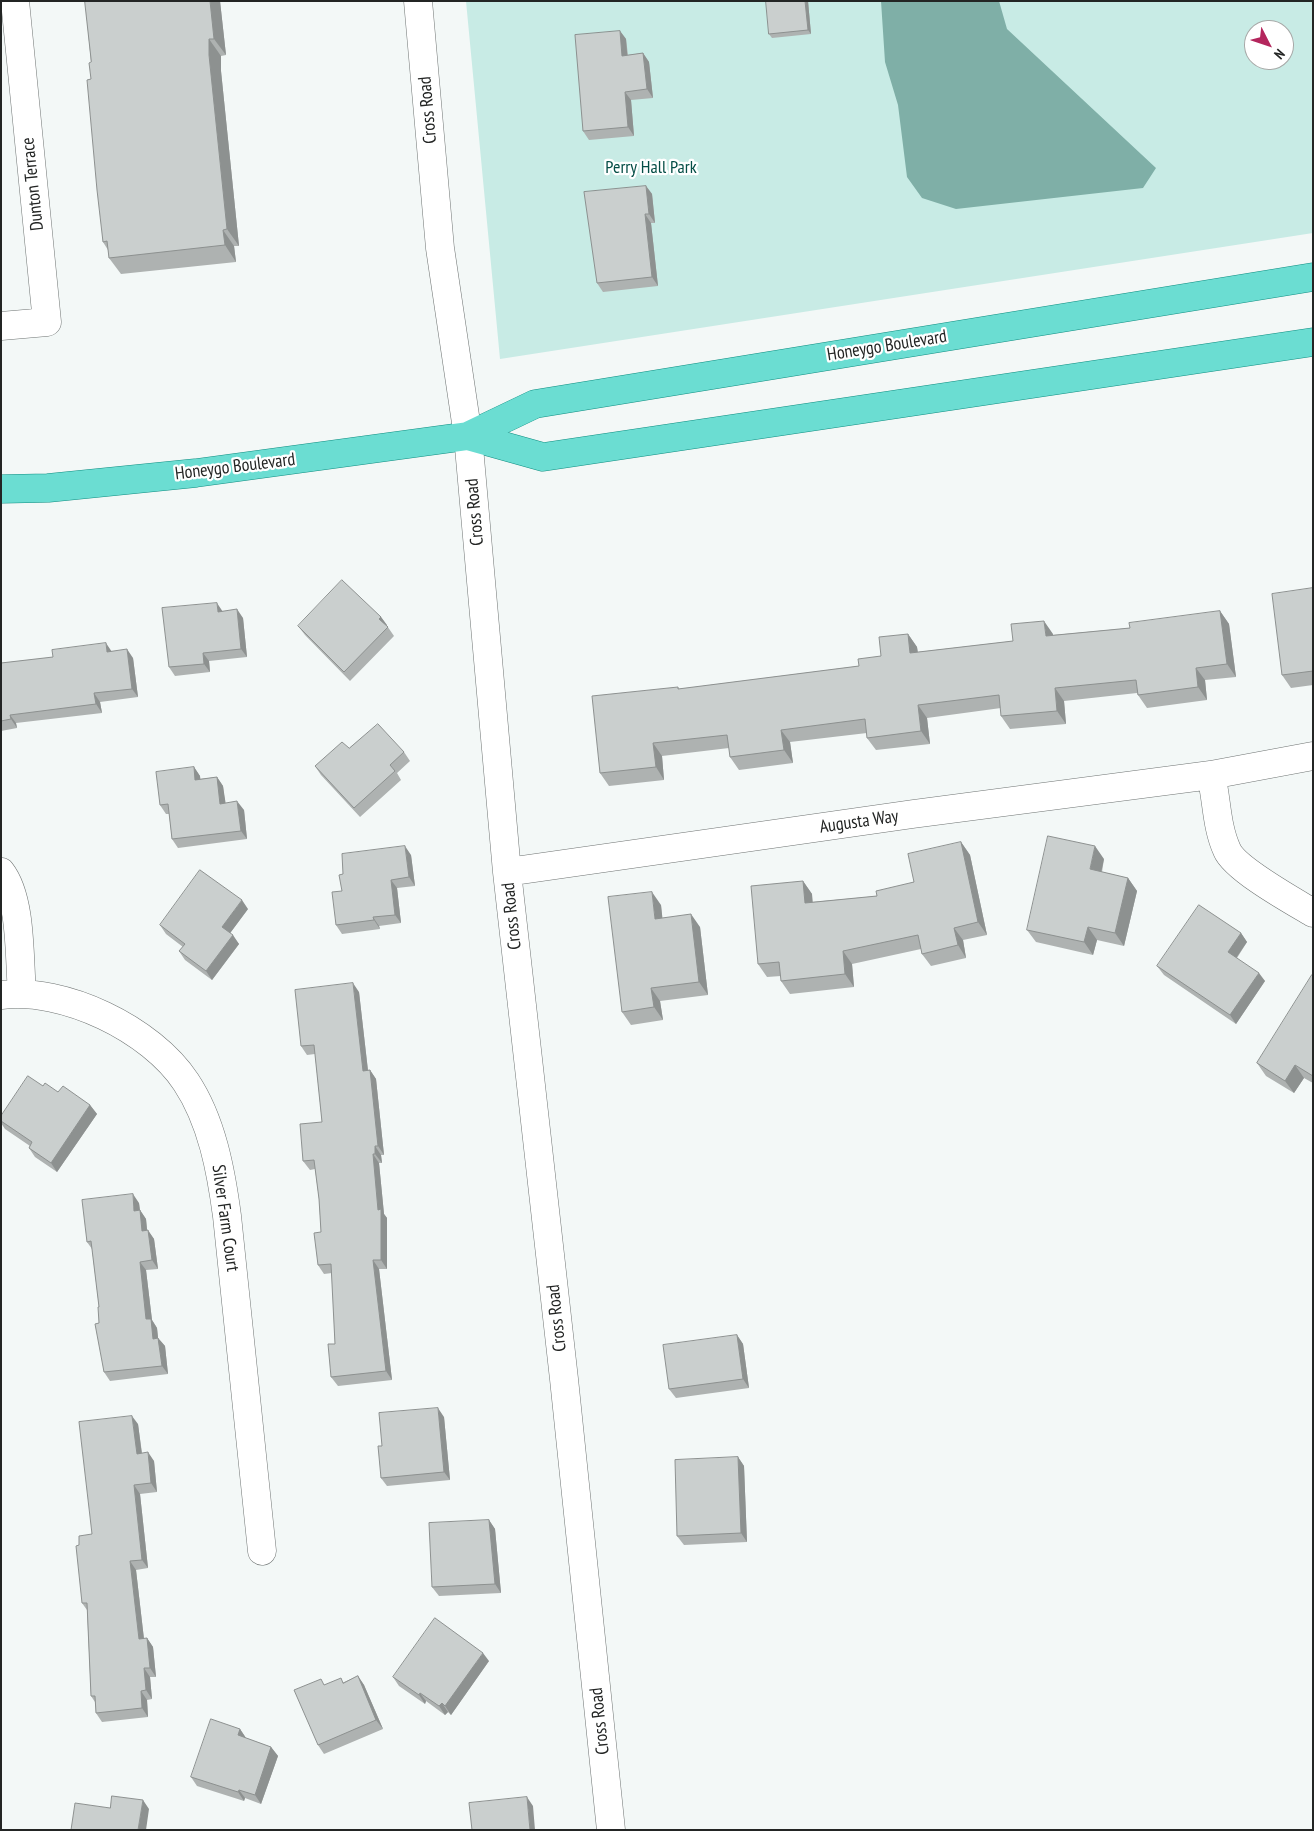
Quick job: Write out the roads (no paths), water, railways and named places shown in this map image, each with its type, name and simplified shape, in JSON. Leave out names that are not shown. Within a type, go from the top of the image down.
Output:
[{"type":"main road","name":"Honeygo Boulevard","points":[[1,489],[48,488],[196,473],[468,436],[536,404],[1313,277]]},
{"type":"main road","name":"Honeygo Boulevard","points":[[468,436],[543,457],[1313,342]]},
{"type":"street","name":"Dunton Terrace","points":[[1,326],[46,322],[15,1]]},
{"type":"street","name":"Cross Road","points":[[418,1],[440,248],[468,436],[507,872],[565,1389],[611,1830]]},
{"type":"street","name":"Augusta Way","points":[[507,872],[1211,774],[1313,756]]},
{"type":"street","points":[[1211,774],[1218,822],[1227,852],[1246,870],[1313,913]]},
{"type":"street","name":"Silver Farm Court","points":[[1,872],[6,879],[14,903],[12,994],[70,1002],[126,1026],[168,1061],[186,1082],[207,1124],[221,1174],[227,1216],[262,1551]]},
{"type":"park label","name":"Perry Hall Park","points":[[651,168]]}]
